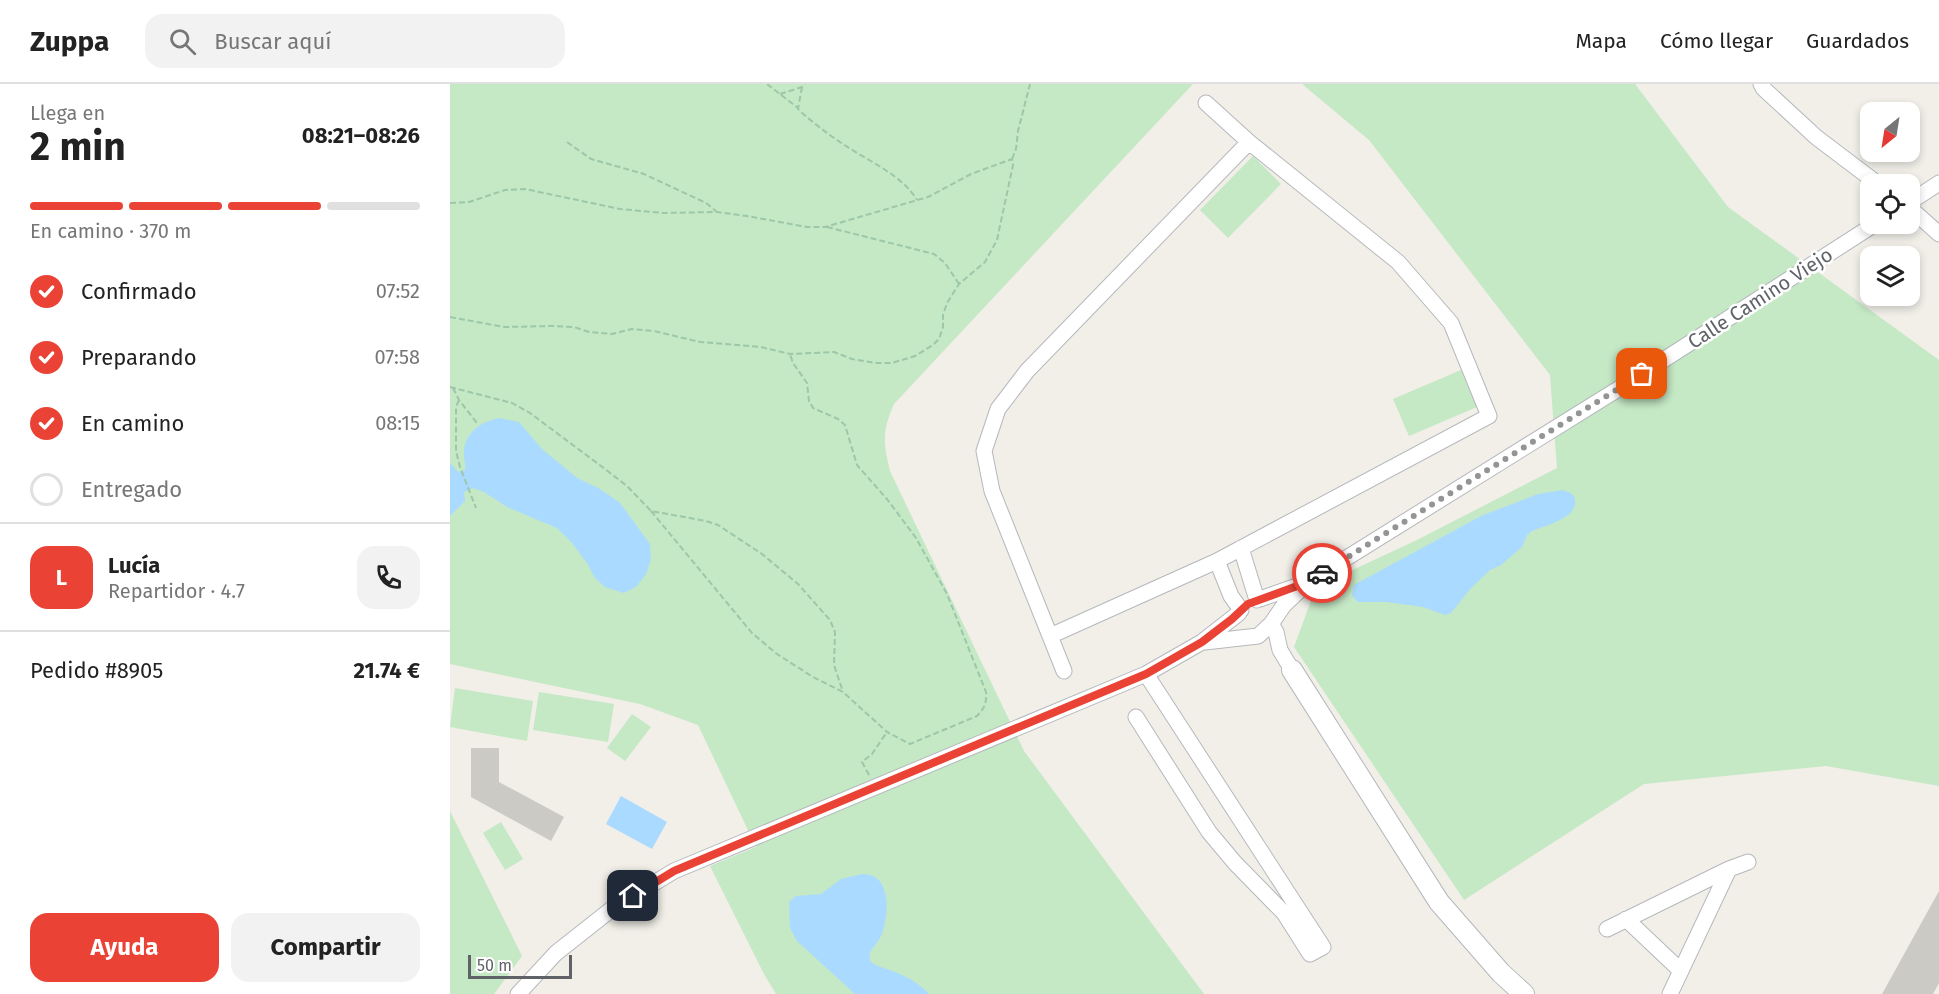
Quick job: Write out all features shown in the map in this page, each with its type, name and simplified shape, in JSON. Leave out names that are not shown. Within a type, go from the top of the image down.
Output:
[{"type":"street","points":[[1761,84],[1816,137],[1865,174]]},
{"type":"street","points":[[1050,636],[1217,561],[1489,416],[1451,323],[1398,262],[1249,142],[1206,103]]},
{"type":"street","points":[[1064,671],[992,491],[984,451],[998,409],[1027,371],[1249,142]]},
{"type":"street","points":[[1920,195],[1939,183]]},
{"type":"street","points":[[1920,217],[1939,234]]},
{"type":"street","name":"Calle Camino Viejo","points":[[1273,621],[1284,605],[1308,582],[1860,234]]},
{"type":"street","points":[[1241,548],[1259,600]]},
{"type":"street","points":[[1217,561],[1231,596],[1240,611],[1240,626],[1245,633],[1255,636],[1292,670]]},
{"type":"street","name":"Calle Camino Viejo","points":[[1259,600],[1308,582]]},
{"type":"street","points":[[519,994],[566,945],[613,908],[674,871],[1146,674],[1202,642],[1248,604],[1259,600],[1268,602],[1275,610],[1273,621],[1280,650],[1439,902],[1501,973],[1524,994]]},
{"type":"street","points":[[1202,642],[1255,636],[1273,621]]},
{"type":"street","points":[[1136,717],[1209,832],[1235,863],[1284,913],[1310,954],[1323,947],[1146,674]]},
{"type":"street","points":[[1607,929],[1729,869],[1748,862]]},
{"type":"street","points":[[1670,994],[1729,869]]},
{"type":"street","points":[[1626,919],[1681,971]]},
{"type":"path","points":[[767,84],[844,145],[905,183],[917,200]]},
{"type":"path","points":[[779,94],[805,84]]},
{"type":"path","points":[[450,317],[504,327],[574,327],[589,332],[612,334],[632,329],[654,331],[700,342],[761,347],[790,354],[834,352],[852,359],[876,363],[892,363],[915,356],[939,339],[943,327],[943,315],[959,284],[985,262],[997,240],[1014,165],[1012,159],[1030,84]]},
{"type":"path","points":[[798,109],[802,87]]},
{"type":"path","points":[[567,142],[591,159],[644,174],[706,203],[717,212]]},
{"type":"path","points":[[825,227],[917,200],[940,191],[971,174],[1012,159]]},
{"type":"path","points":[[450,203],[469,202],[505,190],[525,189],[620,209],[663,213],[717,212],[807,227],[825,227],[934,254],[945,263],[959,284]]},
{"type":"path","points":[[451,388],[512,404],[530,413],[627,486],[651,511],[752,633],[777,654],[813,677],[843,692],[887,732],[910,744],[977,716],[987,701],[986,692],[947,594],[916,538],[887,499],[857,465],[845,425],[813,408],[809,401],[807,383],[793,363],[790,354]]},
{"type":"path","points":[[451,388],[477,423]]},
{"type":"path","points":[[459,400],[456,407],[456,451],[476,508]]},
{"type":"path","points":[[651,511],[718,525],[762,554],[798,584],[830,620],[835,632],[834,665],[843,692]]},
{"type":"path","points":[[875,787],[862,762],[872,754],[887,732]]},
{"type":"green space","points":[[450,84],[1193,84],[894,404],[887,422],[885,437],[890,471],[1024,751],[1204,994],[776,994],[710,866],[756,847],[698,725],[640,704],[450,664]]},
{"type":"green space","points":[[1302,84],[1635,84],[1728,207],[1860,303],[1860,306],[1865,306],[1939,360],[1939,786],[1826,766],[1644,784],[1464,900],[1294,647],[1316,587],[1417,540],[1557,468],[1550,375],[1369,140]]},
{"type":"green space","points":[[1253,156],[1281,184],[1228,238],[1200,210]]},
{"type":"green space","points":[[1461,370],[1477,407],[1409,436],[1393,399]]},
{"type":"green space","points":[[455,688],[533,701],[527,741],[450,727]]},
{"type":"green space","points":[[539,692],[614,704],[608,742],[533,730]]},
{"type":"green space","points":[[632,714],[651,727],[625,761],[607,748]]},
{"type":"green space","points":[[450,811],[522,956],[494,994],[450,994]]},
{"type":"green space","points":[[501,822],[523,859],[505,870],[483,833]]},
{"type":"water","points":[[499,418],[519,422],[542,449],[577,478],[600,489],[620,503],[650,544],[651,559],[646,574],[636,587],[624,593],[605,587],[595,578],[572,543],[557,528],[507,507],[484,492],[473,488],[464,492],[465,501],[450,516],[450,463],[458,472],[465,470],[464,450],[468,437],[476,428]]},
{"type":"water","points":[[1563,490],[1575,498],[1574,508],[1570,513],[1527,535],[1522,547],[1501,565],[1490,570],[1471,588],[1451,613],[1445,615],[1423,607],[1386,602],[1358,602],[1352,596],[1354,585],[1481,516],[1538,494]]},
{"type":"water","points":[[621,796],[667,822],[652,849],[606,824]]},
{"type":"water","points":[[862,874],[872,876],[879,881],[886,897],[884,928],[871,951],[870,961],[907,978],[929,994],[855,994],[797,941],[790,928],[789,902],[796,896],[821,894],[841,879]]},
{"type":"building","points":[[471,748],[499,748],[499,782],[564,817],[551,841],[471,797]]},
{"type":"building","points":[[1939,891],[1939,983],[1933,994],[1882,994]]},
{"type":"way so far","points":[[1322,573],[1642,374]]},
{"type":"route","points":[[633,896],[674,871],[1146,674],[1202,642],[1248,604],[1308,582],[1322,573]]}]
